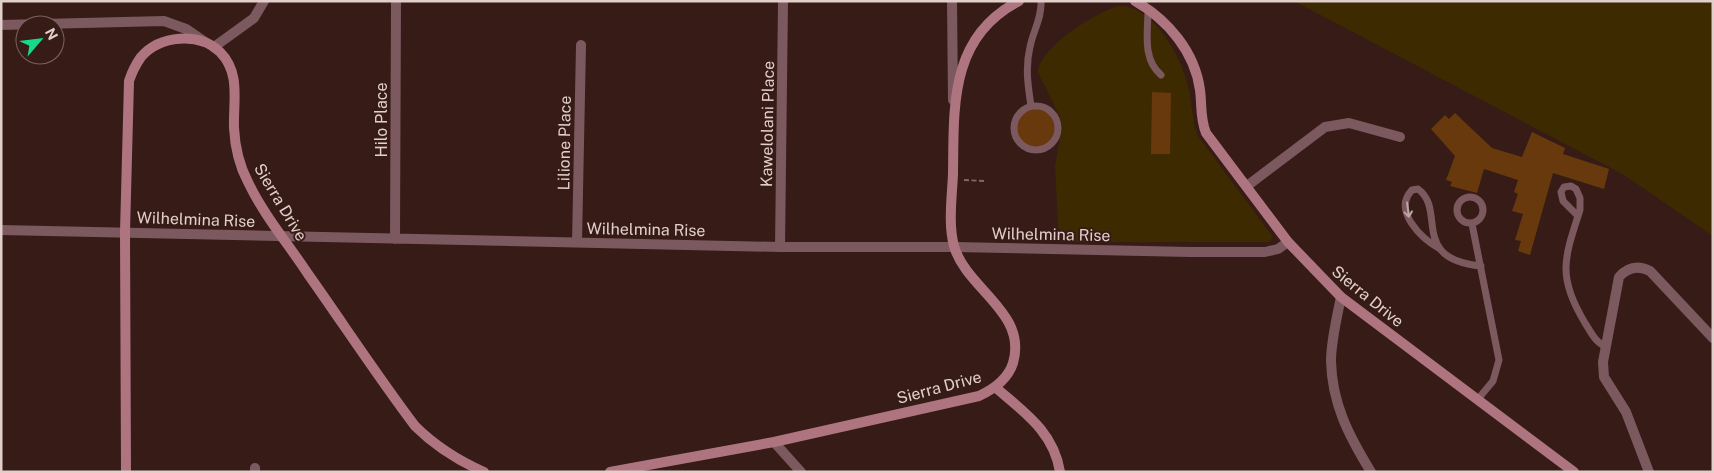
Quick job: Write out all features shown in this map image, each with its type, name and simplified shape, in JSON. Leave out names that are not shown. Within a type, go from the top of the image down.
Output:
[{"type":"street","points":[[126,472],[125,232],[129,80],[134,68],[146,53],[166,42],[189,38],[210,45],[254,18],[264,1]]},
{"type":"street","name":"Hilo Place","points":[[396,1],[396,240]]},
{"type":"street","name":"Kawelolani Place","points":[[780,247],[783,1]]},
{"type":"street","points":[[952,1],[953,116]]},
{"type":"street","name":"Sierra Drive","points":[[610,472],[774,442],[979,396],[995,388],[1012,366],[1015,348],[1013,331],[1005,315],[967,271],[954,247],[952,229],[953,116],[958,78],[973,44],[992,21],[1019,1]]},
{"type":"street","name":"Sierra Drive","points":[[1135,1],[1167,25],[1185,49],[1192,62],[1200,90],[1204,128],[1288,242],[1341,297],[1574,472]]},
{"type":"street","points":[[1,25],[164,22],[186,29],[210,45]]},
{"type":"street","name":"Sierra Drive","points":[[210,45],[227,61],[234,80],[234,129],[238,158],[248,184],[415,426],[434,445],[449,455],[484,472]]},
{"type":"street","name":"Lilione Place","points":[[577,242],[582,46]]},
{"type":"street","points":[[1247,186],[1325,127],[1349,123],[1400,137]]},
{"type":"street","name":"Wilhelmina Rise","points":[[1,230],[780,247],[954,247],[1265,252],[1278,249],[1288,242]]},
{"type":"street","points":[[1649,472],[1626,412],[1604,377],[1605,346],[1616,283],[1624,272],[1633,267],[1644,268],[1653,273],[1713,338]]},
{"type":"street","points":[[1341,297],[1331,360],[1335,399],[1353,442],[1371,472]]},
{"type":"street","points":[[995,388],[1042,429],[1054,450],[1060,472]]},
{"type":"street","points":[[774,442],[801,472]]},
{"type":"lane","points":[[1031,106],[1027,80],[1028,56],[1040,16],[1041,1]]},
{"type":"lane","points":[[1148,9],[1148,54],[1152,66],[1161,75]]},
{"type":"lane","points":[[1031,106],[1045,108],[1055,117],[1058,124],[1056,137],[1047,148],[1041,150],[1027,148],[1017,139],[1014,133],[1016,119],[1020,113],[1031,106]]},
{"type":"lane","points":[[1440,248],[1433,236],[1426,197],[1420,190],[1412,190],[1406,207],[1410,220],[1421,236],[1454,259],[1481,266]]},
{"type":"lane","points":[[1578,216],[1566,255],[1568,290],[1574,306],[1594,338],[1605,346]]},
{"type":"lane","points":[[1472,224],[1499,360],[1493,381],[1478,400]]},
{"type":"path","points":[[961,180],[984,181]]},
{"type":"shaded area","points":[[1294,1],[1713,1],[1713,236],[1624,175]]},
{"type":"shaded area","points":[[1118,6],[1131,8],[1142,14],[1164,34],[1185,74],[1198,136],[1270,233],[1272,237],[1270,242],[1059,242],[1055,166],[1062,125],[1038,72],[1041,62],[1048,52],[1070,32],[1083,23]]},
{"type":"building","points":[[1152,92],[1171,93],[1170,154],[1151,154]]},
{"type":"building","points":[[1036,109],[1050,114],[1055,128],[1050,142],[1036,147],[1022,142],[1017,128],[1022,114]]},
{"type":"building","points":[[1455,113],[1492,148],[1522,157],[1532,132],[1565,148],[1563,154],[1609,169],[1604,189],[1553,173],[1530,255],[1518,251],[1521,241],[1515,240],[1523,214],[1512,211],[1518,194],[1514,192],[1518,180],[1484,169],[1477,193],[1450,186],[1452,182],[1446,180],[1455,156],[1431,129],[1445,115],[1449,119]]}]
